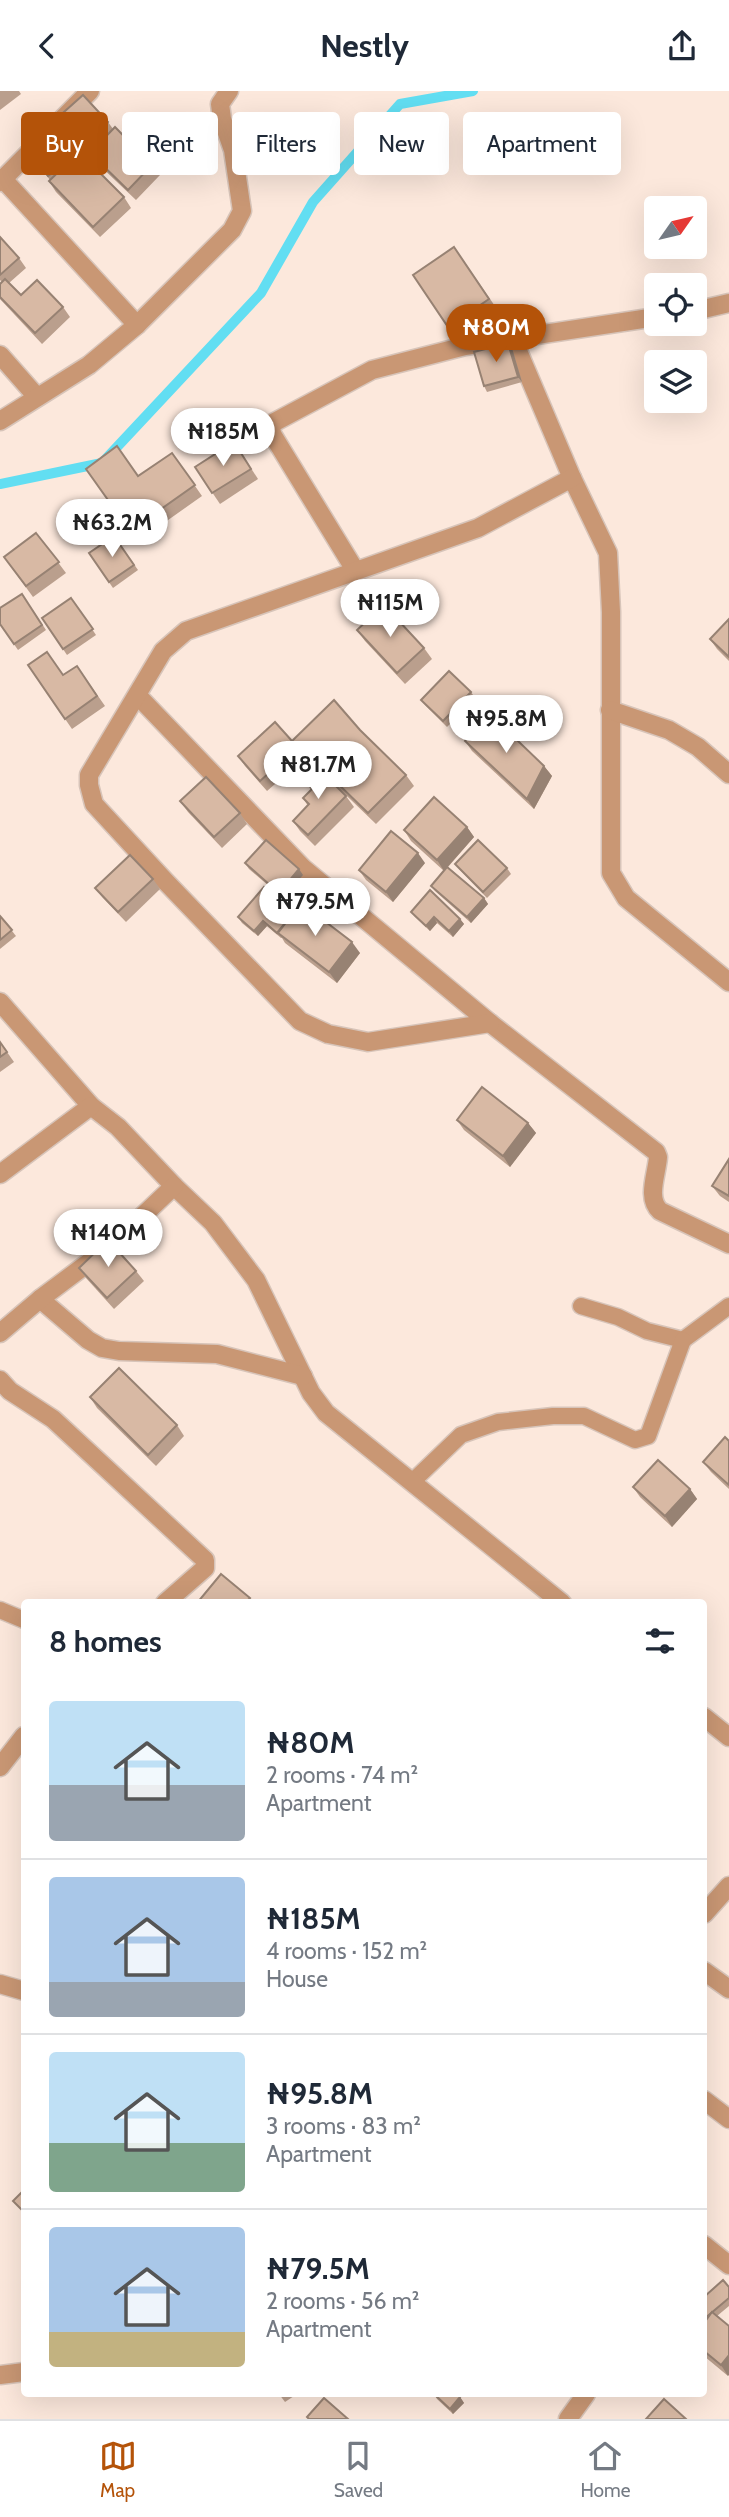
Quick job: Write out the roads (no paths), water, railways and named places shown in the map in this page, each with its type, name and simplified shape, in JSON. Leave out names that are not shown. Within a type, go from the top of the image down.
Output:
[{"type":"street","points":[[90,91],[1,180],[137,325]]},
{"type":"street","points":[[0,421],[89,365],[137,325],[232,230],[242,211],[233,150],[222,119],[220,104],[229,91]]},
{"type":"street","points":[[707,308],[729,303]]},
{"type":"street","points":[[355,570],[272,434],[271,424],[372,370],[465,346],[644,319]]},
{"type":"street","points":[[513,339],[572,478],[608,553],[611,612],[611,873],[626,898],[729,982]]},
{"type":"street","points":[[0,355],[37,397]]},
{"type":"street","points":[[490,1023],[368,1042],[328,1034],[300,1021],[94,804],[89,775],[163,651],[186,631],[478,528],[572,478]]},
{"type":"street","points":[[138,696],[303,868],[490,1023],[656,1152],[658,1157],[652,1197],[655,1207],[729,1244]]},
{"type":"street","points":[[610,710],[669,730],[698,747],[729,774]]},
{"type":"street","points":[[0,1002],[91,1106],[118,1127],[213,1223],[256,1280],[311,1394],[326,1413],[557,1599]]},
{"type":"street","points":[[0,1174],[91,1106]]},
{"type":"street","points":[[0,1333],[112,1245],[174,1186]]},
{"type":"street","points":[[40,1299],[88,1340],[102,1348],[119,1351],[217,1354],[303,1376]]},
{"type":"street","points":[[0,1380],[10,1391],[53,1419],[205,1560],[205,1568],[170,1599]]},
{"type":"street","points":[[707,1719],[729,1737]]},
{"type":"street","points":[[0,1767],[21,1740]]},
{"type":"street","points":[[707,1911],[729,1886]]},
{"type":"street","points":[[707,1973],[729,1989]]},
{"type":"street","points":[[0,1985],[21,1990]]},
{"type":"street","points":[[707,2102],[729,2119]]},
{"type":"street","points":[[707,2247],[729,2265]]},
{"type":"street","points":[[0,2375],[21,2372]]},
{"type":"street","points":[[568,2419],[584,2397]]},
{"type":"lane","points":[[581,1306],[618,1317],[647,1331],[683,1340]]},
{"type":"lane","points":[[412,1482],[461,1435],[498,1422],[553,1416],[584,1416],[635,1440],[648,1436],[683,1340],[729,1306]]},
{"type":"lane","points":[[0,1610],[21,1619]]},
{"type":"waterway","points":[[0,484],[102,463],[261,293],[313,202],[400,104],[473,91]]}]
